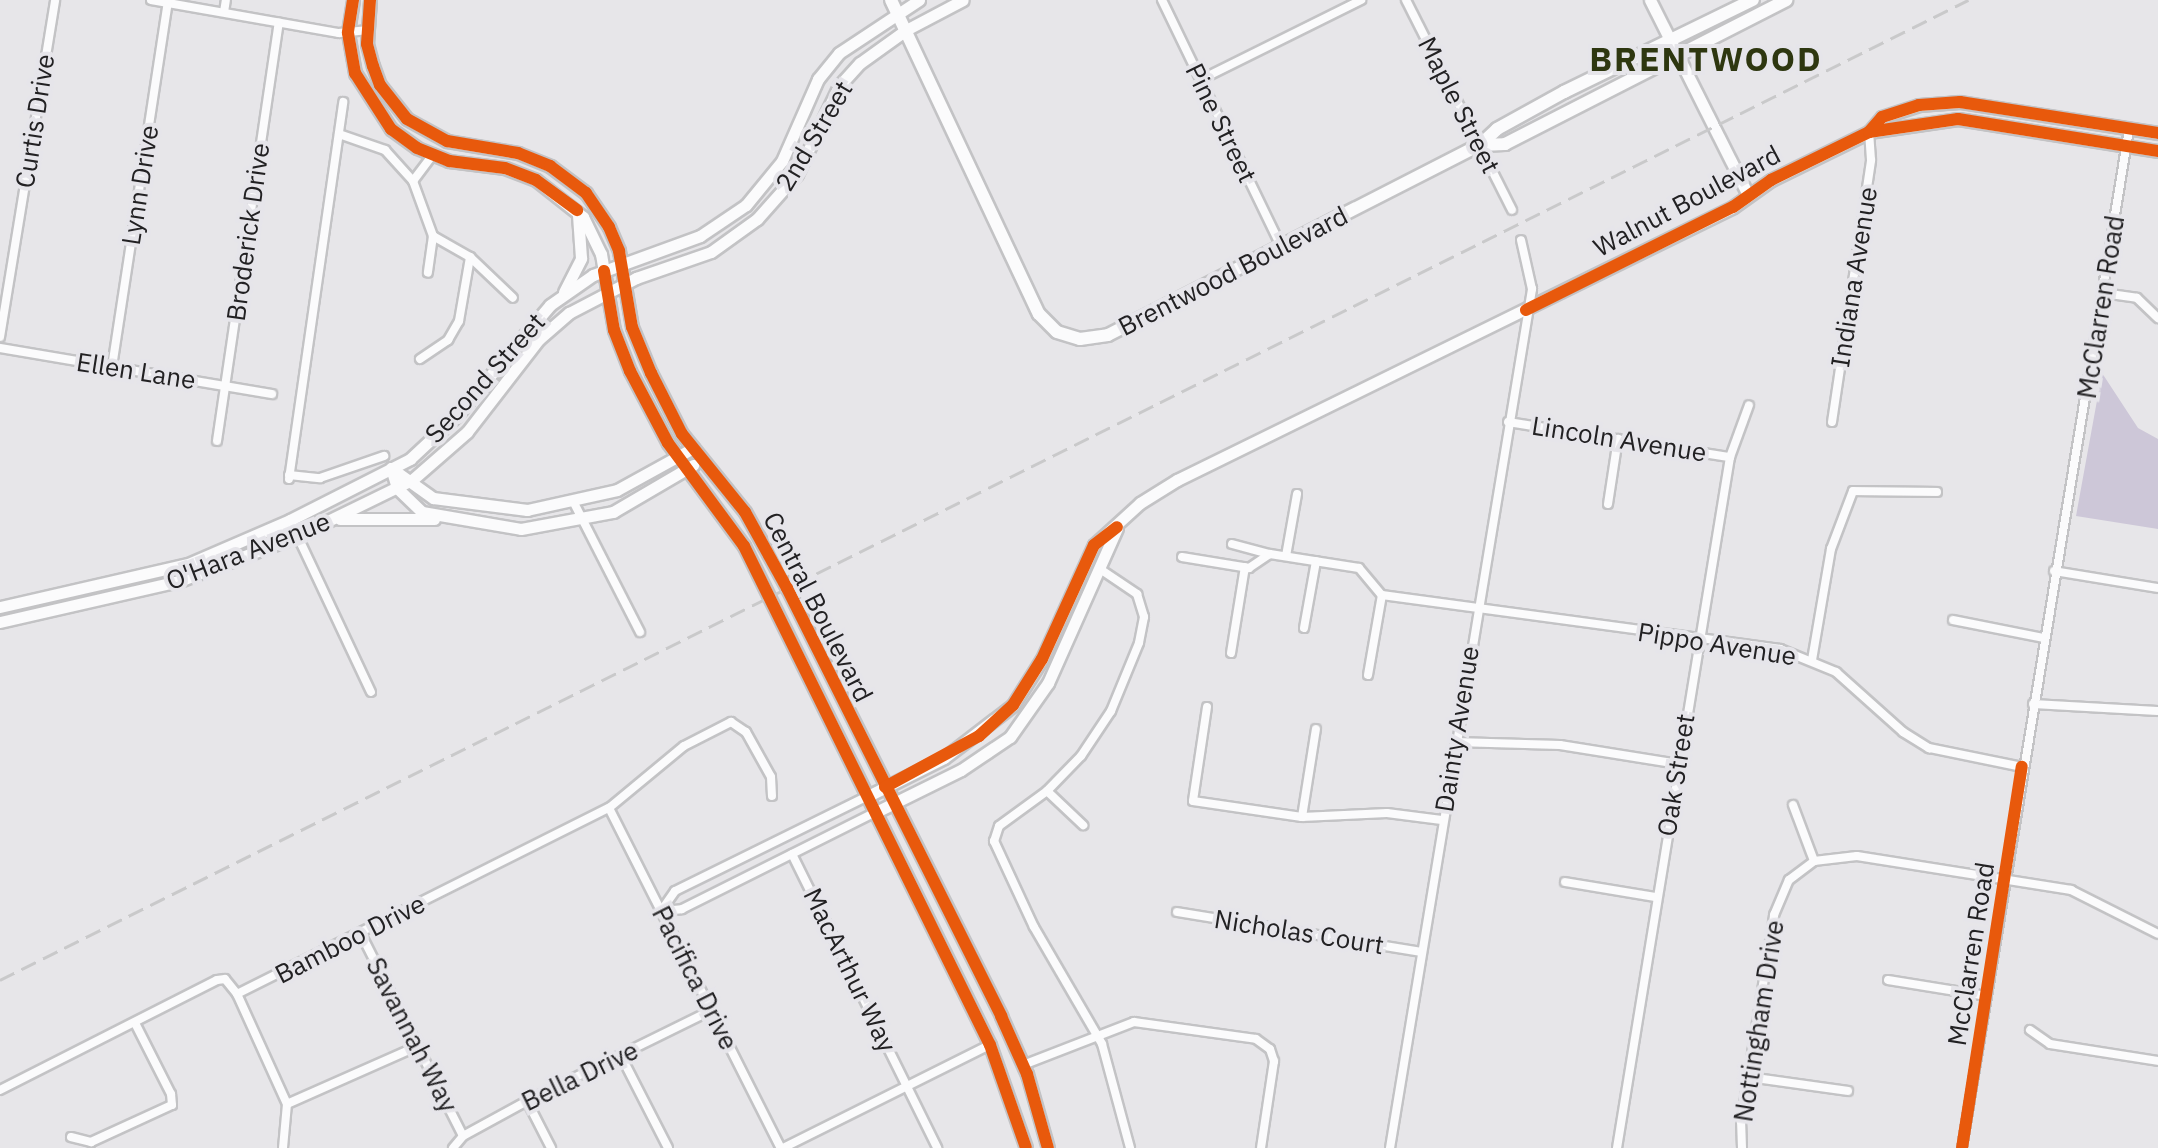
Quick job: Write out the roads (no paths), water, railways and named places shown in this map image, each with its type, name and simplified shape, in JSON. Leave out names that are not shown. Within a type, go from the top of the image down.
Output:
[{"type":"main road","name":"Brentwood Boulevard","points":[[894,5],[1039,314],[1057,332],[1080,339],[1108,335],[1480,145],[1497,129],[1564,92],[1753,0]]},
{"type":"main road","name":"Brentwood Boulevard","points":[[1480,145],[1505,144],[1786,0]]},
{"type":"street","name":"Curtis Drive","points":[[0,337],[55,0]]},
{"type":"street","points":[[151,0],[348,33],[366,30],[370,0]]},
{"type":"street","points":[[224,12],[226,0]]},
{"type":"street","name":"Central Boulevard","points":[[353,0],[348,33],[355,73],[370,104],[391,129],[433,154],[536,180],[577,210],[593,234],[604,271],[606,292],[630,371],[677,455],[744,546],[990,1045],[1026,1148]]},
{"type":"street","name":"2nd Street","points":[[621,264],[678,248],[746,205],[782,161],[818,79],[839,53],[894,5],[919,0]]},
{"type":"street","name":"2nd Street","points":[[412,480],[467,432],[539,339],[569,313],[623,284],[689,262],[757,219],[797,174],[839,86],[860,63],[906,30],[963,0]]},
{"type":"street","name":"Pine Street","points":[[1162,0],[1281,246]]},
{"type":"street","points":[[1200,80],[1361,0]]},
{"type":"street","name":"Maple Street","points":[[1406,0],[1512,210]]},
{"type":"street","points":[[1650,0],[1748,195]]},
{"type":"street","name":"Lynn Drive","points":[[112,367],[168,2]]},
{"type":"street","name":"Broderick Drive","points":[[217,441],[279,23]]},
{"type":"street","name":"Central Boulevard","points":[[366,30],[380,85],[407,119],[447,141],[518,153],[562,174],[598,209],[615,239],[632,327],[651,373],[693,448],[761,540],[1023,1065],[1048,1148]]},
{"type":"street","points":[[343,102],[289,477],[320,478],[384,456]]},
{"type":"street","name":"Walnut Boulevard","points":[[1869,132],[1882,117],[1919,105],[1960,102],[2158,133]]},
{"type":"street","name":"Walnut Boulevard","points":[[661,911],[675,891],[866,797],[979,736],[1013,705],[1042,659],[1094,545],[1140,503],[1177,480],[1526,310],[1869,132],[1958,119],[2158,151]]},
{"type":"street","name":"McClarren Road","points":[[1962,1148],[2054,571],[2129,129]]},
{"type":"street","name":"Indiana Avenue","points":[[1832,422],[1871,160],[1869,132]]},
{"type":"street","points":[[339,134],[385,150],[413,181],[433,236],[428,273]]},
{"type":"street","points":[[413,181],[433,154]]},
{"type":"street","points":[[561,298],[581,258],[577,210]]},
{"type":"street","points":[[433,236],[470,257],[513,298]]},
{"type":"street","points":[[1521,240],[1532,289],[1526,310]]},
{"type":"street","points":[[420,359],[448,340],[459,321],[470,257]]},
{"type":"street","name":"Second Street","points":[[391,468],[436,438],[527,327],[561,298],[621,264]]},
{"type":"street","points":[[2103,293],[2137,298],[2158,318]]},
{"type":"street","name":"Dainty Avenue","points":[[1390,1148],[1526,310]]},
{"type":"street","name":"Ellen Lane","points":[[0,348],[272,394]]},
{"type":"street","name":"Oak Street","points":[[1617,1148],[1730,457],[1749,405]]},
{"type":"street","name":"Lincoln Avenue","points":[[1508,422],[1730,457]]},
{"type":"street","points":[[1608,504],[1618,439]]},
{"type":"street","points":[[391,468],[412,480],[433,498],[485,508],[527,510],[574,503],[617,490],[693,448]]},
{"type":"street","points":[[331,520],[440,518],[521,529],[583,521],[613,512],[702,460]]},
{"type":"street","points":[[391,468],[397,488],[422,512],[440,518]]},
{"type":"street","name":"O'Hara Avenue","points":[[0,607],[188,564],[290,520],[391,468]]},
{"type":"street","name":"O'Hara Avenue","points":[[0,622],[179,581],[297,536],[412,480]]},
{"type":"street","points":[[1812,660],[1831,549],[1853,491],[1937,492]]},
{"type":"street","points":[[1286,556],[1297,494]]},
{"type":"street","points":[[574,503],[640,632]]},
{"type":"street","points":[[290,520],[371,692]]},
{"type":"street","name":"Walnut Boulevard","points":[[661,911],[682,909],[974,762],[1010,737],[1048,683],[1117,527]]},
{"type":"street","points":[[1232,544],[1270,554],[1359,568],[1382,595],[1368,675]]},
{"type":"street","points":[[1182,557],[1245,567],[1270,554]]},
{"type":"street","points":[[1304,628],[1316,561]]},
{"type":"street","points":[[1231,653],[1245,567]]},
{"type":"street","points":[[1100,569],[1137,594],[1144,617],[1142,634],[1111,711],[1081,756],[1047,791],[999,826],[995,846],[1034,927],[1096,1034],[1130,1148]]},
{"type":"street","points":[[2054,571],[2158,588]]},
{"type":"street","name":"Pippo Avenue","points":[[1382,595],[1477,605],[1780,649],[1836,672],[1903,732],[1929,748],[2022,767]]},
{"type":"street","points":[[1953,620],[2044,638]]},
{"type":"street","points":[[2033,704],[2158,711]]},
{"type":"street","points":[[1207,707],[1193,801],[1302,817],[1387,813],[1442,820]]},
{"type":"street","name":"Bamboo Drive","points":[[237,994],[609,808],[684,746],[731,722],[753,743],[771,777],[772,796]]},
{"type":"street","points":[[1302,817],[1316,729]]},
{"type":"street","points":[[1455,742],[1560,745],[1678,764]]},
{"type":"street","points":[[1047,791],[1083,825]]},
{"type":"street","points":[[1793,805],[1814,861],[1857,856],[2071,890],[2158,934]]},
{"type":"street","name":"Pacifica Drive","points":[[609,808],[782,1148]]},
{"type":"street","name":"MacArthur Way","points":[[792,854],[937,1148]]},
{"type":"street","name":"Nottingham Drive","points":[[1742,1148],[1749,1077],[1774,915],[1789,880],[1814,861]]},
{"type":"street","points":[[1565,882],[1656,897]]},
{"type":"street","name":"Nicholas Court","points":[[1177,912],[1421,952]]},
{"type":"street","name":"Savannah Way","points":[[361,934],[463,1136]]},
{"type":"street","points":[[0,1090],[217,980],[225,979],[237,994],[287,1104],[283,1148]]},
{"type":"street","points":[[1888,980],[1987,996]]},
{"type":"street","name":"Bella Drive","points":[[453,1148],[463,1136],[527,1101],[712,1010]]},
{"type":"street","points":[[1023,1065],[1096,1034],[1134,1022],[1256,1039],[1270,1049],[1274,1061],[1261,1148]]},
{"type":"street","points":[[71,1137],[91,1142],[172,1105],[171,1094],[135,1023]]},
{"type":"street","points":[[2030,1030],[2050,1044],[2158,1061]]},
{"type":"street","points":[[782,1148],[990,1045]]},
{"type":"street","points":[[287,1104],[418,1046]]},
{"type":"street","points":[[621,1056],[668,1148]]},
{"type":"street","points":[[1749,1077],[1848,1091]]},
{"type":"street","points":[[527,1101],[551,1148]]},
{"type":"railway","points":[[0,980],[1968,0]]},
{"type":"district","name":"BRENTWOOD","points":[[1706,59]]}]
